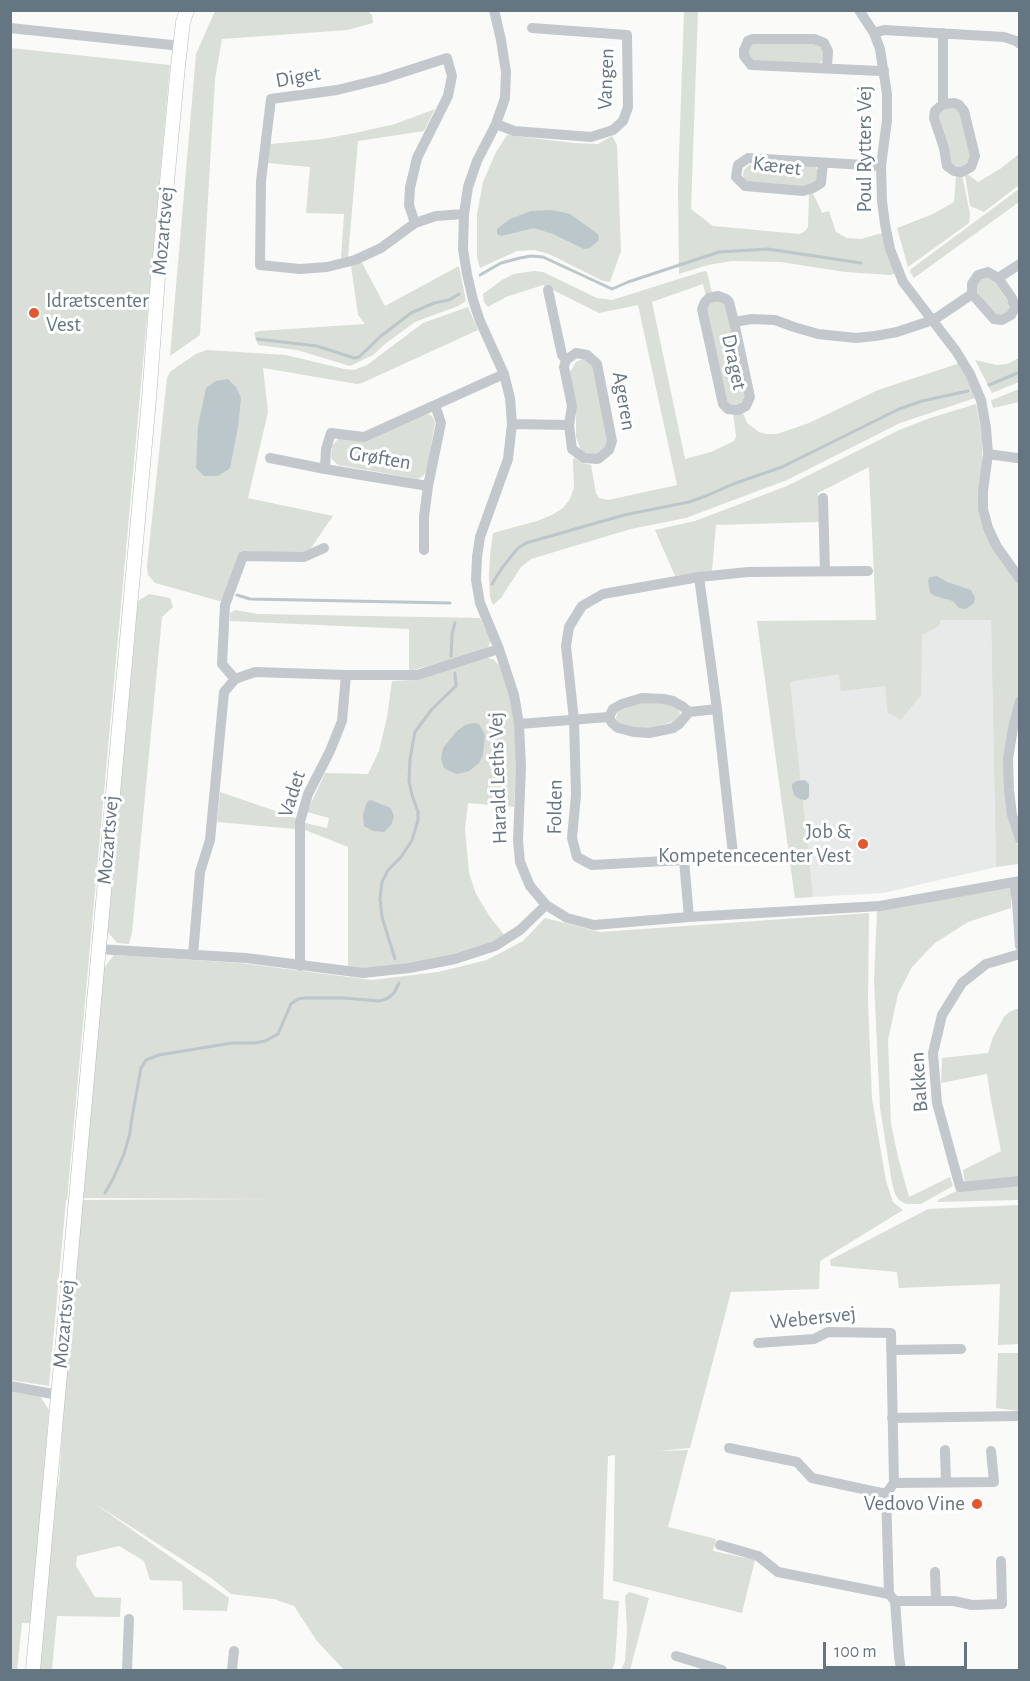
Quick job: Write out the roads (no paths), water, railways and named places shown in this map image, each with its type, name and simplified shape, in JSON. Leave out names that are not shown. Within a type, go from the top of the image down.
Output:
[{"type":"street","name":"Mozartsvej","points":[[33,1671],[147,420],[158,277],[183,22],[187,10]]},
{"type":"street","name":"Harald Leths Vej","points":[[494,10],[506,72],[505,98],[496,124],[477,160],[468,187],[464,214],[463,249],[473,300],[504,374],[510,398],[512,424],[508,459],[480,537],[476,580],[480,603],[514,694],[519,724],[521,767],[518,840],[520,862],[530,885],[546,905],[567,918],[594,925],[880,906],[1017,881]]},
{"type":"street","name":"Poul Rytters Vej","points":[[859,10],[874,33],[884,70],[888,109],[881,166],[886,233],[903,282],[956,351],[970,374],[981,400],[988,454],[982,491],[983,509],[988,528],[997,547],[1020,579]]},
{"type":"street","points":[[10,28],[181,46]]},
{"type":"street","name":"Vangen","points":[[496,124],[514,131],[591,138],[604,135],[623,121],[628,107],[627,35],[532,28]]},
{"type":"street","points":[[874,33],[884,30],[1004,37],[1020,44]]},
{"type":"street","points":[[943,33],[943,104],[935,111],[934,118],[944,148],[946,166],[954,171],[962,172],[971,166],[975,156],[964,111],[954,103],[943,104]]},
{"type":"street","points":[[827,68],[828,51],[824,43],[813,39],[753,39],[748,41],[744,50],[744,56],[751,64],[827,68],[884,70]]},
{"type":"street","name":"Diget","points":[[415,224],[409,205],[410,188],[417,158],[448,96],[452,76],[447,58],[382,80],[337,90],[270,99],[261,181],[261,265],[300,269],[327,267],[355,260],[381,248],[415,224],[436,216],[464,214]]},
{"type":"street","name":"Kæret","points":[[823,163],[821,183],[803,191],[745,186],[736,177],[738,165],[748,158],[881,166]]},
{"type":"street","points":[[998,278],[1020,264]]},
{"type":"street","points":[[988,272],[998,278],[1012,298],[1015,308],[1011,315],[1002,320],[994,319],[972,294],[972,284],[978,275],[988,272]]},
{"type":"street","name":"Ageren","points":[[549,290],[562,355],[566,360]]},
{"type":"street","name":"Draget","points":[[734,322],[768,319],[818,334],[856,338],[875,336],[897,332],[932,320],[972,294]]},
{"type":"street","name":"Draget","points":[[714,296],[726,299],[734,322],[750,397],[746,406],[738,410],[728,409],[723,404],[702,309],[705,302],[714,296]]},
{"type":"street","name":"Ageren","points":[[576,353],[587,355],[597,364],[612,441],[609,450],[598,459],[584,458],[572,449],[569,426],[572,406],[564,367],[566,360],[576,353]]},
{"type":"street","name":"Grøften","points":[[325,469],[326,449],[332,433],[364,437],[504,374]]},
{"type":"street","name":"Grøften","points":[[423,550],[428,486],[441,423],[435,405]]},
{"type":"street","points":[[512,424],[569,426]]},
{"type":"street","points":[[988,454],[1019,459]]},
{"type":"street","name":"Grøften","points":[[270,458],[428,486]]},
{"type":"street","points":[[823,498],[825,571]]},
{"type":"street","points":[[235,679],[222,664],[225,605],[243,556],[304,557],[324,548]]},
{"type":"street","name":"Folden","points":[[699,577],[733,854],[684,860],[592,865],[577,857],[572,838],[576,795],[574,720],[566,646],[569,627],[582,606],[603,594],[699,577],[748,572],[868,570]]},
{"type":"street","points":[[193,955],[200,872],[210,840],[224,692],[235,679],[255,672],[417,675],[499,649]]},
{"type":"street","name":"Vadet","points":[[300,966],[300,822],[308,794],[342,721],[346,675]]},
{"type":"street","points":[[609,717],[613,709],[642,698],[673,701],[689,712],[717,709]]},
{"type":"street","points":[[1020,701],[1012,728],[1014,760],[1009,790],[1012,815],[1020,839]]},
{"type":"street","points":[[609,717],[618,728],[649,733],[666,730],[680,724],[689,712]]},
{"type":"street","points":[[519,724],[609,717]]},
{"type":"street","points":[[684,860],[689,917]]},
{"type":"street","points":[[1017,881],[1020,946]]},
{"type":"street","points":[[98,949],[246,958],[363,973],[409,968],[455,959],[495,946],[520,930],[546,905]]},
{"type":"street","name":"Bakken","points":[[1020,954],[986,964],[962,983],[942,1015],[933,1053],[937,1103],[960,1187],[1020,1181]]},
{"type":"street","name":"Webersvej","points":[[758,1343],[814,1339],[828,1332],[891,1332],[891,1350]]},
{"type":"street","points":[[902,1671],[898,1656],[892,1598],[886,1494],[894,1483],[891,1350],[961,1349]]},
{"type":"street","points":[[10,1386],[58,1395]]},
{"type":"street","points":[[892,1418],[1020,1416]]},
{"type":"street","points":[[729,1448],[797,1462],[812,1478],[886,1494]]},
{"type":"street","points":[[945,1450],[946,1482]]},
{"type":"street","points":[[894,1483],[994,1482],[991,1450]]},
{"type":"street","points":[[720,1545],[758,1556],[778,1572],[892,1598],[954,1600],[972,1605],[1002,1604],[1001,1561]]},
{"type":"street","points":[[935,1572],[936,1600]]},
{"type":"street","points":[[127,1671],[129,1619]]},
{"type":"street","points":[[232,1671],[234,1651]]},
{"type":"street","points":[[676,1656],[722,1671]]},
{"type":"waterway","points":[[480,275],[501,263],[531,256],[543,257],[612,289],[719,252],[768,249],[861,263]]},
{"type":"waterway","points":[[257,339],[317,346],[354,358],[359,357],[381,336],[411,313],[434,303],[449,300],[459,294]]},
{"type":"waterway","points":[[989,385],[1020,372]]},
{"type":"waterway","points":[[492,584],[517,549],[526,543],[624,515],[689,502],[782,467],[899,409],[922,401],[968,391]]},
{"type":"waterway","points":[[237,595],[250,599],[450,603]]},
{"type":"waterway","points":[[451,656],[455,623]]},
{"type":"waterway","points":[[395,959],[382,917],[380,899],[382,882],[388,870],[401,857],[412,840],[418,820],[409,781],[415,732],[432,709],[456,686],[455,673]]},
{"type":"waterway","points":[[105,1193],[124,1154],[130,1133],[141,1068],[146,1060],[159,1055],[232,1043],[265,1041],[278,1034],[291,1004],[298,999],[343,998],[380,1001],[394,993],[399,983]]},
{"type":"place","name":"Idrætscenter Vest","points":[[34,313]]},
{"type":"place","name":"Job & Kompetencecenter Vest","points":[[863,844]]},
{"type":"place","name":"Vedovo Vine","points":[[977,1504]]}]
